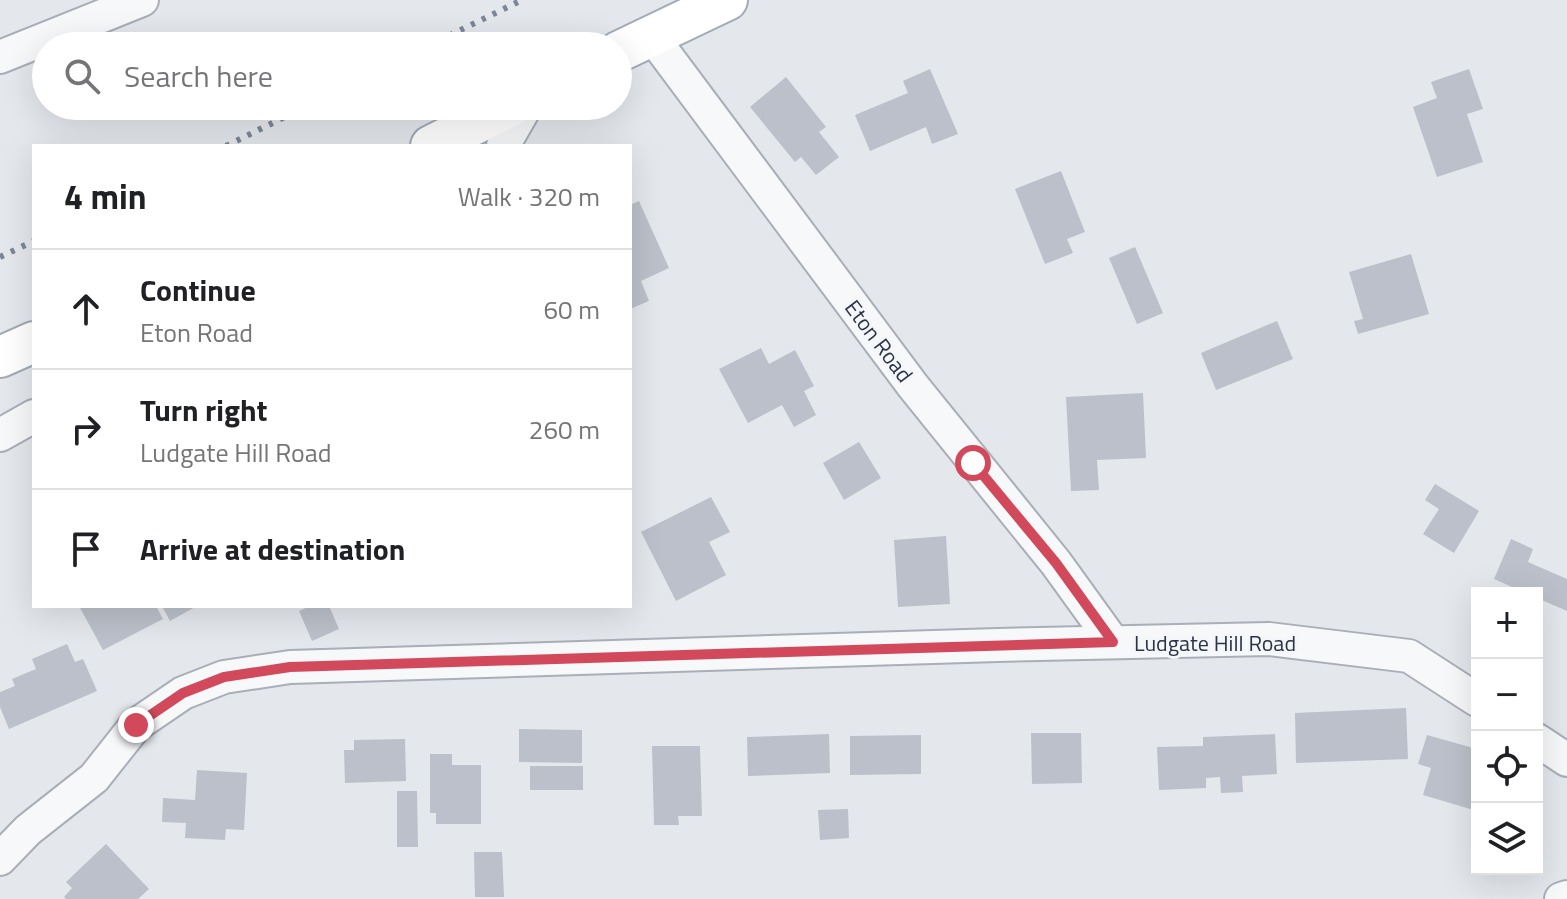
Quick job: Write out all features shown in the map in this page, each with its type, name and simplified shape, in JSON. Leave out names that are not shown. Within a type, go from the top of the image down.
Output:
[{"type":"main road","points":[[635,44],[727,0]]},
{"type":"main road","points":[[435,144],[483,120]]},
{"type":"main road","points":[[0,357],[32,343]]},
{"type":"street","points":[[62,32],[142,0]]},
{"type":"street","points":[[0,57],[32,44]]},
{"type":"street","name":"Eton Road","points":[[635,44],[1056,563],[1113,642]]},
{"type":"street","points":[[504,144],[518,120]]},
{"type":"street","points":[[0,435],[32,417]]},
{"type":"street","name":"Ludgate Hill Road","points":[[0,859],[28,830],[94,778],[136,725],[183,693],[224,677],[290,667],[1269,639],[1409,656],[1471,696]]},
{"type":"street","points":[[1543,744],[1567,760]]},
{"type":"street","points":[[1561,899],[1567,897]]},
{"type":"building","points":[[930,69],[958,134],[932,144],[926,127],[870,151],[855,115],[908,93],[903,81]]},
{"type":"building","points":[[1469,69],[1483,109],[1467,114],[1483,162],[1437,177],[1413,107],[1437,98],[1431,82]]},
{"type":"building","points":[[786,77],[826,127],[819,132],[839,157],[816,175],[801,157],[795,162],[750,107]]},
{"type":"building","points":[[1061,171],[1085,232],[1067,239],[1073,253],[1045,264],[1015,189]]},
{"type":"building","points":[[639,201],[669,268],[641,281],[649,301],[632,308],[632,204]]},
{"type":"building","points":[[1135,247],[1163,313],[1137,324],[1109,258]]},
{"type":"building","points":[[1411,254],[1429,314],[1358,334],[1354,321],[1363,319],[1349,272]]},
{"type":"building","points":[[1277,321],[1293,359],[1216,390],[1201,353]]},
{"type":"building","points":[[761,348],[769,364],[795,350],[814,386],[804,391],[816,415],[794,427],[782,405],[748,423],[719,369]]},
{"type":"building","points":[[1143,393],[1146,458],[1097,460],[1099,490],[1071,491],[1066,397]]},
{"type":"building","points":[[859,442],[881,478],[844,500],[823,463]]},
{"type":"building","points":[[1435,484],[1479,511],[1454,553],[1423,534],[1439,509],[1425,500]]},
{"type":"building","points":[[711,497],[730,532],[709,542],[726,575],[676,601],[641,532]]},
{"type":"building","points":[[946,536],[950,604],[898,607],[894,540]]},
{"type":"building","points":[[1511,539],[1533,549],[1528,562],[1567,579],[1567,611],[1543,601],[1543,587],[1512,587],[1494,579]]},
{"type":"building","points":[[80,608],[157,608],[163,619],[103,650]]},
{"type":"building","points":[[163,608],[193,608],[170,621]]},
{"type":"building","points":[[330,608],[339,629],[312,641],[299,611]]},
{"type":"building","points":[[67,644],[75,662],[83,659],[97,691],[9,729],[0,707],[0,692],[15,686],[12,679],[36,669],[32,659]]},
{"type":"building","points":[[1406,708],[1408,759],[1296,763],[1295,713]]},
{"type":"building","points":[[519,729],[582,730],[582,763],[519,762]]},
{"type":"building","points":[[1031,733],[1081,733],[1082,783],[1032,784]]},
{"type":"building","points":[[829,734],[830,773],[748,776],[747,737]]},
{"type":"building","points":[[1275,734],[1277,774],[1242,776],[1243,792],[1221,793],[1220,777],[1206,778],[1206,788],[1159,790],[1157,747],[1203,746],[1203,737]]},
{"type":"building","points":[[921,735],[921,774],[850,775],[850,736]]},
{"type":"building","points":[[1427,735],[1471,747],[1471,809],[1423,795],[1431,768],[1418,764]]},
{"type":"building","points":[[405,739],[406,781],[345,783],[344,750],[354,750],[354,740]]},
{"type":"building","points":[[652,746],[700,746],[702,816],[678,816],[679,825],[654,825]]},
{"type":"building","points":[[430,754],[452,754],[452,765],[481,765],[481,824],[436,824],[436,813],[430,813]]},
{"type":"building","points":[[530,766],[583,766],[583,790],[530,790]]},
{"type":"building","points":[[197,770],[247,773],[244,830],[226,829],[225,840],[185,838],[186,823],[162,822],[163,798],[195,800]]},
{"type":"building","points":[[397,791],[417,791],[418,847],[397,847]]},
{"type":"building","points":[[848,809],[849,838],[820,840],[818,810]]},
{"type":"building","points":[[106,844],[149,889],[138,899],[66,899],[64,897],[72,888],[66,882]]},
{"type":"building","points":[[474,852],[502,852],[504,897],[475,897]]},
{"type":"railway","points":[[457,32],[522,0]]},
{"type":"railway","points":[[230,144],[279,120]]},
{"type":"railway","points":[[0,257],[32,242]]},
{"type":"route","points":[[136,725],[183,693],[224,677],[290,667],[1113,642],[1056,563],[973,463]]}]
